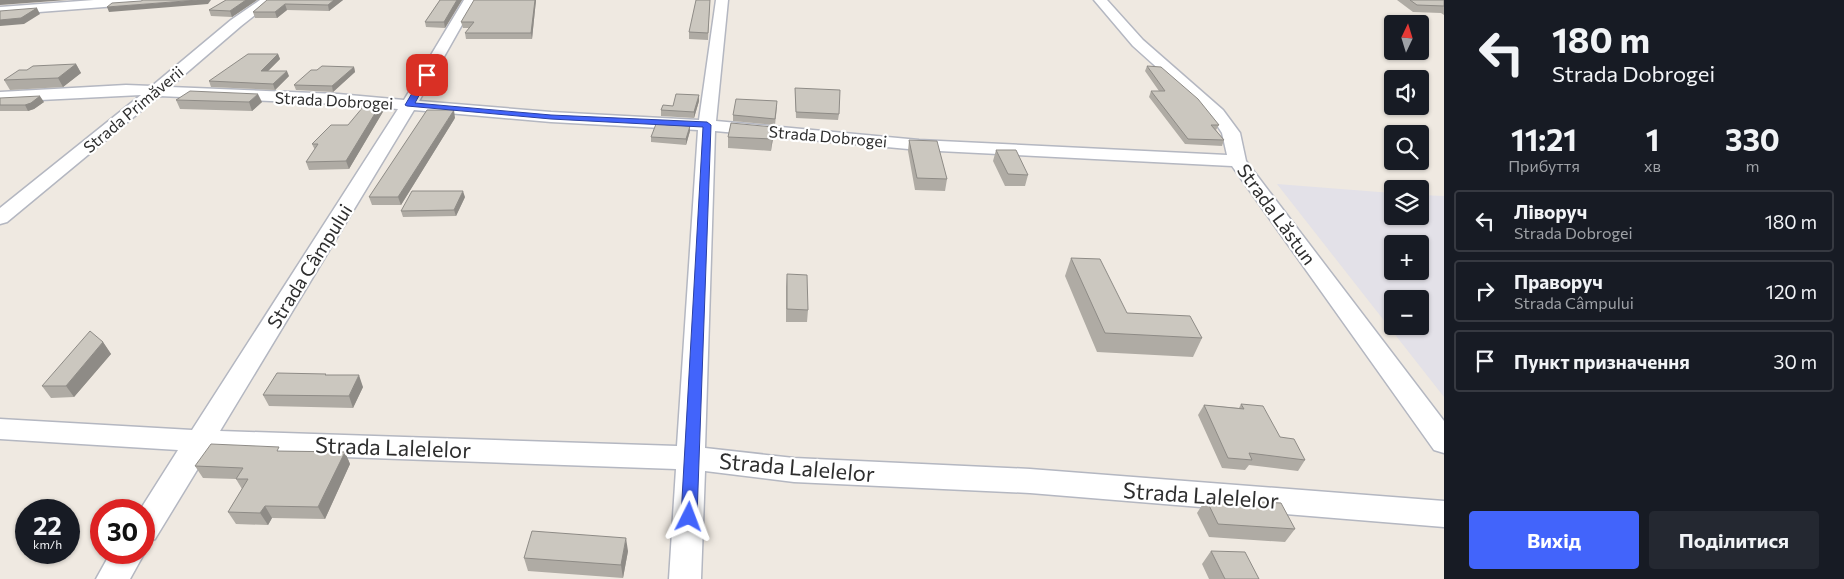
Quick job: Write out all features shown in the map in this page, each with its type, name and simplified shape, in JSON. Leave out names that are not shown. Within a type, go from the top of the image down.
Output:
[{"type":"street","points":[[0,11],[143,0]]},
{"type":"street","name":"Strada Primăverii","points":[[0,218],[236,23],[268,0]]},
{"type":"street","name":"Strada Câmpului","points":[[155,513],[409,105],[470,0]]},
{"type":"street","points":[[685,579],[707,125],[722,20],[722,0]]},
{"type":"street","name":"Strada Lăstun","points":[[1100,0],[1138,44],[1217,113],[1231,133],[1237,161],[1444,442]]},
{"type":"street","name":"Strada Dobrogei","points":[[0,97],[89,91],[156,91],[338,99],[551,117],[707,125],[919,145],[1237,161]]},
{"type":"street","name":"Strada Lalelelor","points":[[0,429],[201,441],[692,458],[794,470],[1030,481],[1444,514]]},
{"type":"street","points":[[112,579],[121,564]]},
{"type":"shaded area","points":[[1277,184],[1384,192],[1384,225],[1429,225],[1429,195],[1444,196],[1444,397],[1395,335],[1429,335],[1429,290],[1384,290],[1384,320]]},
{"type":"building","points":[[143,0],[198,0],[107,7],[112,3]]},
{"type":"building","points":[[226,0],[246,0],[230,11],[209,10]]},
{"type":"building","points":[[267,0],[334,0],[328,5],[285,4],[275,12],[253,12]]},
{"type":"building","points":[[440,0],[457,0],[444,22],[425,22]]},
{"type":"building","points":[[474,0],[535,0],[531,33],[465,33],[474,22],[461,22]]},
{"type":"building","points":[[696,0],[710,0],[708,33],[689,32]]},
{"type":"building","points":[[1410,0],[1444,0],[1444,6],[1417,5]]},
{"type":"building","points":[[37,8],[21,18],[0,20],[0,11]]},
{"type":"building","points":[[248,54],[278,54],[261,71],[287,71],[273,84],[209,81]]},
{"type":"building","points":[[76,64],[58,78],[4,80],[19,70],[27,70],[33,66]]},
{"type":"building","points":[[322,66],[354,67],[332,86],[294,85],[311,70],[317,70]]},
{"type":"building","points":[[1147,66],[1161,67],[1198,99],[1219,125],[1211,125],[1224,140],[1188,139],[1151,91],[1165,91]]},
{"type":"building","points":[[795,88],[840,90],[839,114],[796,112]]},
{"type":"building","points":[[190,91],[258,94],[249,102],[176,100]]},
{"type":"building","points":[[676,94],[699,95],[694,112],[661,110],[663,105],[673,106]]},
{"type":"building","points":[[40,96],[25,105],[0,105],[0,98]]},
{"type":"building","points":[[736,99],[777,101],[775,119],[733,115]]},
{"type":"building","points":[[368,101],[382,102],[346,161],[306,162],[318,144],[312,144],[331,125],[348,125]]},
{"type":"building","points":[[427,110],[454,110],[398,197],[369,197]]},
{"type":"building","points":[[731,123],[773,127],[772,139],[728,137]]},
{"type":"building","points":[[656,124],[690,126],[686,139],[651,137]]},
{"type":"building","points":[[909,140],[937,141],[947,179],[917,178]]},
{"type":"building","points":[[996,150],[1016,150],[1028,175],[1008,174]]},
{"type":"building","points":[[412,191],[463,191],[454,210],[401,211]]},
{"type":"building","points":[[1071,258],[1100,259],[1127,313],[1190,316],[1202,338],[1105,333]]},
{"type":"building","points":[[787,274],[807,275],[808,310],[787,309]]},
{"type":"building","points":[[90,331],[103,342],[66,386],[42,386]]},
{"type":"building","points":[[277,373],[359,375],[349,396],[263,395]]},
{"type":"building","points":[[1241,404],[1263,406],[1280,437],[1294,439],[1305,460],[1249,453],[1252,460],[1228,458],[1204,405],[1244,409]]},
{"type":"building","points":[[211,444],[279,447],[277,451],[345,452],[318,507],[265,506],[260,513],[228,512],[248,479],[236,479],[243,468],[195,466]]},
{"type":"building","points":[[1206,499],[1281,503],[1295,529],[1218,524]]},
{"type":"building","points":[[532,531],[626,538],[621,565],[524,558]]},
{"type":"building","points":[[1211,551],[1245,552],[1259,579],[1225,579]]},
{"type":"route","points":[[427,75],[409,105],[551,117],[707,125],[689,517]]}]
